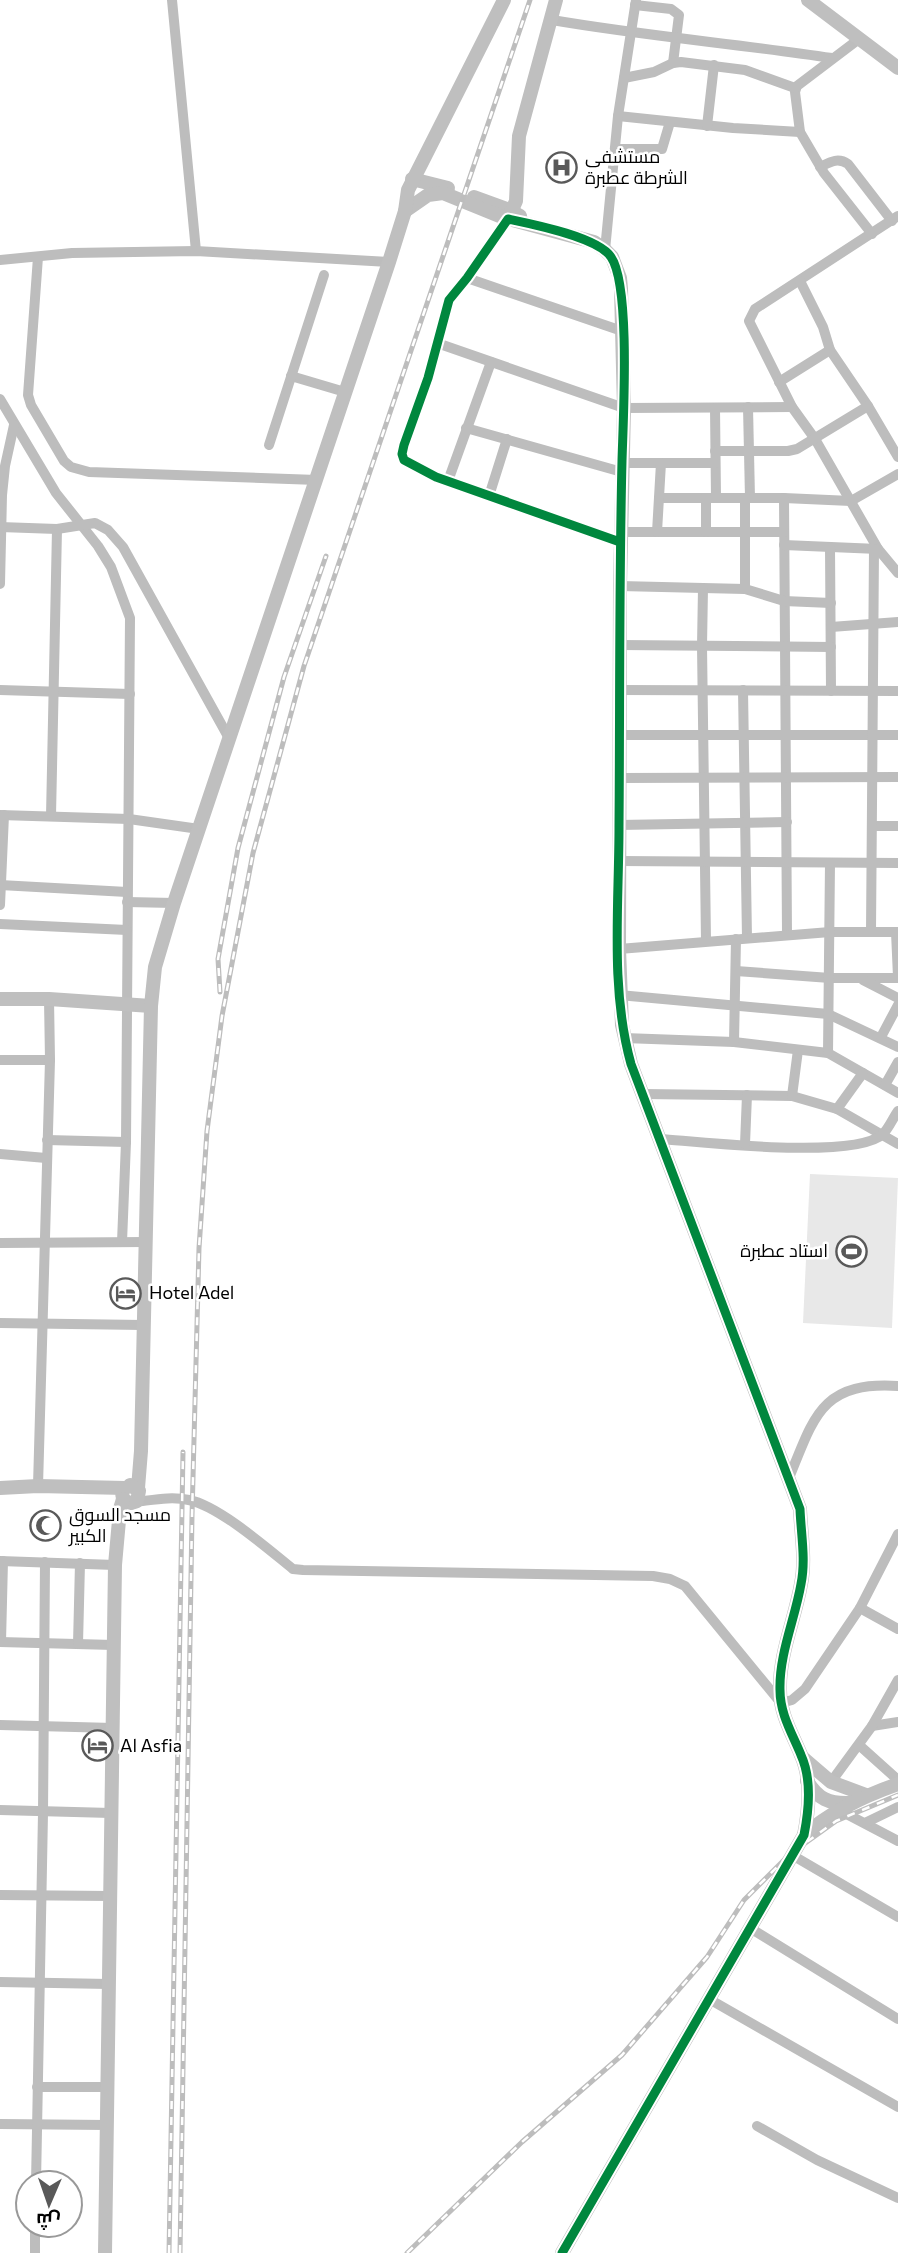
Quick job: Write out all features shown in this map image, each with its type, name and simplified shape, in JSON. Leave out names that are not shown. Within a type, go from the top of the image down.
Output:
[{"type":"main road","points":[[105,2253],[115,1565],[120,1531],[141,1467],[151,1006],[155,967],[174,903],[389,262],[412,179],[504,0]]},
{"type":"main road","points":[[511,216],[516,201],[519,136],[554,10],[566,0]]},
{"type":"main road","points":[[807,0],[898,68]]},
{"type":"main road","points":[[412,179],[480,198],[511,216]]},
{"type":"main road","points":[[405,211],[428,195],[443,193],[594,243],[612,257],[620,278],[624,408],[620,586],[619,949],[624,1038],[800,1509],[802,1582],[782,1664],[779,1688],[784,1717],[803,1758],[807,1780],[809,1800],[804,1835],[562,2253]]},
{"type":"main road","points":[[0,999],[49,999],[151,1006]]},
{"type":"main road","points":[[0,1488],[93,1488],[130,1494]]},
{"type":"main road","points":[[803,1758],[831,1782],[866,1795]]},
{"type":"main road","points":[[807,1780],[820,1799],[844,1806]]},
{"type":"main road","points":[[804,1835],[844,1806],[898,1782]]},
{"type":"street","points":[[173,0],[196,251]]},
{"type":"street","points":[[605,250],[618,116],[636,3],[675,10],[679,15],[673,63]]},
{"type":"street","points":[[554,10],[631,34],[720,42],[832,58]]},
{"type":"street","points":[[795,88],[859,39]]},
{"type":"street","points":[[624,78],[654,72],[673,63],[715,65],[757,74],[795,88]]},
{"type":"street","points":[[707,126],[715,65]]},
{"type":"street","points":[[795,88],[800,132],[820,167],[872,234]]},
{"type":"street","points":[[618,116],[707,126],[800,132]]},
{"type":"street","points":[[615,149],[662,149],[670,122]]},
{"type":"street","points":[[820,167],[842,159],[895,219],[755,309],[750,316],[750,326],[792,407],[815,439],[876,549],[898,573]]},
{"type":"street","points":[[511,216],[449,300],[402,454],[404,460],[413,467],[489,496],[621,537],[657,532],[784,532]]},
{"type":"street","points":[[0,260],[72,253],[196,251],[389,262]]},
{"type":"street","points":[[38,257],[28,395],[31,405],[71,467],[89,472],[317,480]]},
{"type":"street","points":[[269,445],[324,275]]},
{"type":"street","points":[[467,278],[622,331]]},
{"type":"street","points":[[800,281],[823,327],[830,350],[898,457]]},
{"type":"street","points":[[438,343],[624,408],[792,407]]},
{"type":"street","points":[[779,382],[830,350]]},
{"type":"street","points":[[449,481],[491,362]]},
{"type":"street","points":[[291,376],[345,392]]},
{"type":"street","points":[[0,399],[56,493],[82,524],[111,568],[129,613],[128,1004],[122,1242]]},
{"type":"street","points":[[466,428],[622,468],[749,452],[788,451],[815,439],[867,405]]},
{"type":"street","points":[[745,589],[748,407]]},
{"type":"street","points":[[706,532],[715,457],[715,408]]},
{"type":"street","points":[[0,584],[5,466],[14,425]]},
{"type":"street","points":[[489,496],[507,439]]},
{"type":"street","points":[[657,532],[660,463]]},
{"type":"street","points":[[659,498],[851,501],[898,474]]},
{"type":"street","points":[[783,498],[787,934]]},
{"type":"street","points":[[1,527],[57,529],[82,524],[102,525],[123,547],[230,741]]},
{"type":"street","points":[[51,816],[57,529]]},
{"type":"street","points":[[785,545],[876,549]]},
{"type":"street","points":[[830,547],[831,691]]},
{"type":"street","points":[[872,932],[876,549]]},
{"type":"street","points":[[620,586],[745,589],[784,601],[831,603]]},
{"type":"street","points":[[703,588],[706,941]]},
{"type":"street","points":[[831,627],[898,622]]},
{"type":"street","points":[[620,645],[831,647]]},
{"type":"street","points":[[0,690],[130,694]]},
{"type":"street","points":[[620,690],[898,691]]},
{"type":"street","points":[[734,1042],[736,971],[741,938],[745,862],[743,690]]},
{"type":"street","points":[[619,734],[898,735]]},
{"type":"street","points":[[620,778],[898,777]]},
{"type":"street","points":[[0,905],[2,815],[129,819],[199,829]]},
{"type":"street","points":[[619,825],[787,822]]},
{"type":"street","points":[[873,826],[898,826]]},
{"type":"street","points":[[619,861],[898,863]]},
{"type":"street","points":[[828,1053],[830,863]]},
{"type":"street","points":[[0,885],[174,903]]},
{"type":"street","points":[[0,924],[127,930]]},
{"type":"street","points":[[619,949],[787,934],[897,932],[898,977],[830,978],[736,971]]},
{"type":"street","points":[[861,978],[898,998]]},
{"type":"street","points":[[620,995],[828,1014],[898,1047]]},
{"type":"street","points":[[38,1486],[50,1060],[49,999]]},
{"type":"street","points":[[881,1037],[898,1005]]},
{"type":"street","points":[[624,1038],[734,1042],[828,1053],[898,1093]]},
{"type":"street","points":[[792,1096],[797,1049]]},
{"type":"street","points":[[0,1060],[50,1060]]},
{"type":"street","points":[[885,1085],[898,1062]]},
{"type":"street","points":[[837,1109],[863,1073]]},
{"type":"street","points":[[643,1094],[792,1096],[837,1109],[898,1144]]},
{"type":"street","points":[[745,1144],[747,1095]]},
{"type":"street","points":[[661,1139],[838,1147],[882,1135],[898,1111]]},
{"type":"street","points":[[47,1140],[126,1142]]},
{"type":"street","points":[[0,1154],[46,1158]]},
{"type":"street","points":[[0,1243],[146,1242]]},
{"type":"street","points":[[0,1323],[143,1325]]},
{"type":"street","points":[[789,1478],[818,1411],[831,1400],[861,1386],[898,1386]]},
{"type":"street","points":[[130,1494],[198,1503],[242,1528],[293,1569],[670,1579],[685,1586],[781,1703],[792,1700],[805,1689],[860,1608],[898,1534]]},
{"type":"street","points":[[114,1645],[0,1642],[1,1561],[115,1565]]},
{"type":"street","points":[[36,2169],[45,1562]]},
{"type":"street","points":[[78,1644],[80,1563]]},
{"type":"street","points":[[860,1608],[898,1629]]},
{"type":"street","points":[[831,1782],[872,1726],[898,1680]]},
{"type":"street","points":[[872,1726],[898,1722]]},
{"type":"street","points":[[0,1724],[113,1728]]},
{"type":"street","points":[[859,1745],[898,1782]]},
{"type":"street","points":[[844,1806],[898,1841]]},
{"type":"street","points":[[867,1822],[898,1807]]},
{"type":"street","points":[[0,1810],[111,1813]]},
{"type":"street","points":[[792,1855],[898,1917]]},
{"type":"street","points":[[0,1895],[110,1896]]},
{"type":"street","points":[[750,1928],[898,2019]]},
{"type":"street","points":[[0,1982],[109,1984]]},
{"type":"street","points":[[709,2000],[898,2107]]},
{"type":"street","points":[[37,2087],[107,2087]]},
{"type":"street","points":[[0,2124],[107,2125]]},
{"type":"street","points":[[757,2126],[817,2160],[898,2198]]},
{"type":"shaded area","points":[[810,1174],[898,1178],[892,1328],[803,1323]]},
{"type":"railway","points":[[180,2253],[199,1248],[207,1131],[222,1016],[253,853],[304,666],[530,0]]},
{"type":"railway","points":[[220,992],[218,959],[238,848],[284,677],[326,556]]},
{"type":"railway","points":[[169,2253],[183,1452]]},
{"type":"railway","points":[[407,2253],[522,2142],[622,2055],[707,1957],[744,1900],[790,1854],[836,1821],[898,1795]]},
{"type":"cycle path","points":[[562,2253],[804,1835],[808,1805],[807,1774],[784,1715],[780,1690],[785,1650],[801,1584],[803,1556],[800,1509],[631,1064],[624,1035],[617,947],[624,324],[617,272],[611,257],[593,243],[564,232],[508,219],[449,300],[428,378],[404,445],[404,460],[436,477],[620,542]]},
{"type":"place","name":"مستشفى الشرطة عطبرة","points":[[562,167]]},
{"type":"place","name":"استاد عطبرة","points":[[851,1251]]},
{"type":"place","name":"Hotel Adel","points":[[126,1293]]},
{"type":"place","name":"مسجد السوق الكبير","points":[[46,1525]]},
{"type":"place","name":"Al Asfia","points":[[97,1746]]}]
